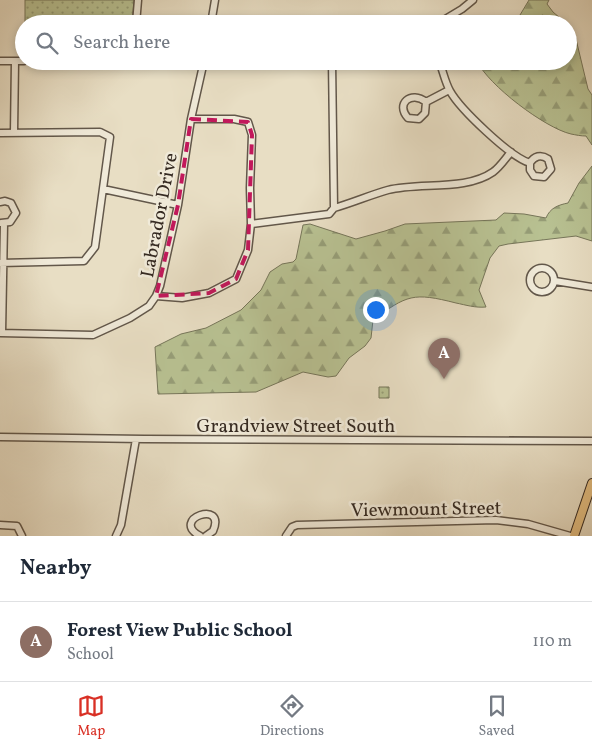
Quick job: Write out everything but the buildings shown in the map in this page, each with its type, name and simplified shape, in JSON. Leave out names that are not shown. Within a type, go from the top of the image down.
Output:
[{"type":"main road","points":[[574,536],[592,483]]},
{"type":"street","points":[[137,15],[138,0]]},
{"type":"street","points":[[212,15],[215,0]]},
{"type":"street","points":[[452,15],[473,0]]},
{"type":"street","points":[[0,61],[15,61],[14,132]]},
{"type":"street","name":"Labrador Drive","points":[[1,333],[93,335],[130,318],[149,306],[160,286],[178,205],[191,119],[202,70]]},
{"type":"street","points":[[332,70],[334,208]]},
{"type":"street","points":[[442,70],[449,90],[467,112],[511,152],[523,161],[530,163]]},
{"type":"street","points":[[426,102],[449,90]]},
{"type":"street","points":[[156,296],[182,298],[209,294],[236,279],[248,250],[251,224],[252,135],[248,122],[234,119],[191,119]]},
{"type":"street","points":[[0,133],[100,132],[110,136],[95,247],[84,261],[2,263]]},
{"type":"street","points":[[251,224],[329,214],[334,208],[388,190],[417,185],[469,181],[484,177],[499,166],[511,152]]},
{"type":"street","points":[[103,189],[178,205]]},
{"type":"street","points":[[0,202],[12,203],[16,209],[13,220],[2,223],[1,333]]},
{"type":"street","points":[[555,281],[592,286]]},
{"type":"street","name":"Grandview Street South","points":[[0,436],[136,439],[592,441]]},
{"type":"street","points":[[116,536],[121,525],[136,439]]},
{"type":"street","points":[[200,536],[194,531],[192,524],[195,517],[202,514],[209,515],[215,524],[213,532],[206,536]]},
{"type":"street","name":"Viewmount Street","points":[[286,536],[292,527],[297,525],[496,520],[517,522],[570,536]]},
{"type":"street","points":[[0,525],[17,526],[22,536]]},
{"type":"highlighted area","points":[[191,119],[248,122],[252,135],[248,250],[236,279],[209,293],[156,296],[178,205]]},
{"type":"green space","points":[[25,0],[134,0],[133,15],[25,15]]},
{"type":"green space","points":[[529,0],[549,0],[547,4],[556,15],[520,15]]},
{"type":"green space","points":[[577,43],[588,89],[592,95],[592,145],[586,136],[560,130],[533,115],[505,93],[483,71],[577,70]]},
{"type":"green space","points":[[592,166],[592,241],[576,236],[499,246],[490,258],[479,290],[486,307],[420,297],[411,298],[394,305],[373,320],[371,338],[365,346],[349,358],[336,376],[328,377],[303,372],[256,392],[158,394],[155,347],[181,334],[206,328],[241,310],[261,290],[270,272],[282,264],[293,262],[296,259],[303,225],[310,224],[356,239],[405,224],[496,220],[504,213],[546,218],[555,208],[568,203],[579,183]]},
{"type":"green space","points":[[379,387],[389,387],[389,398],[379,398]]},
{"type":"place","name":"Forest View Public School","points":[[444,379]]}]
